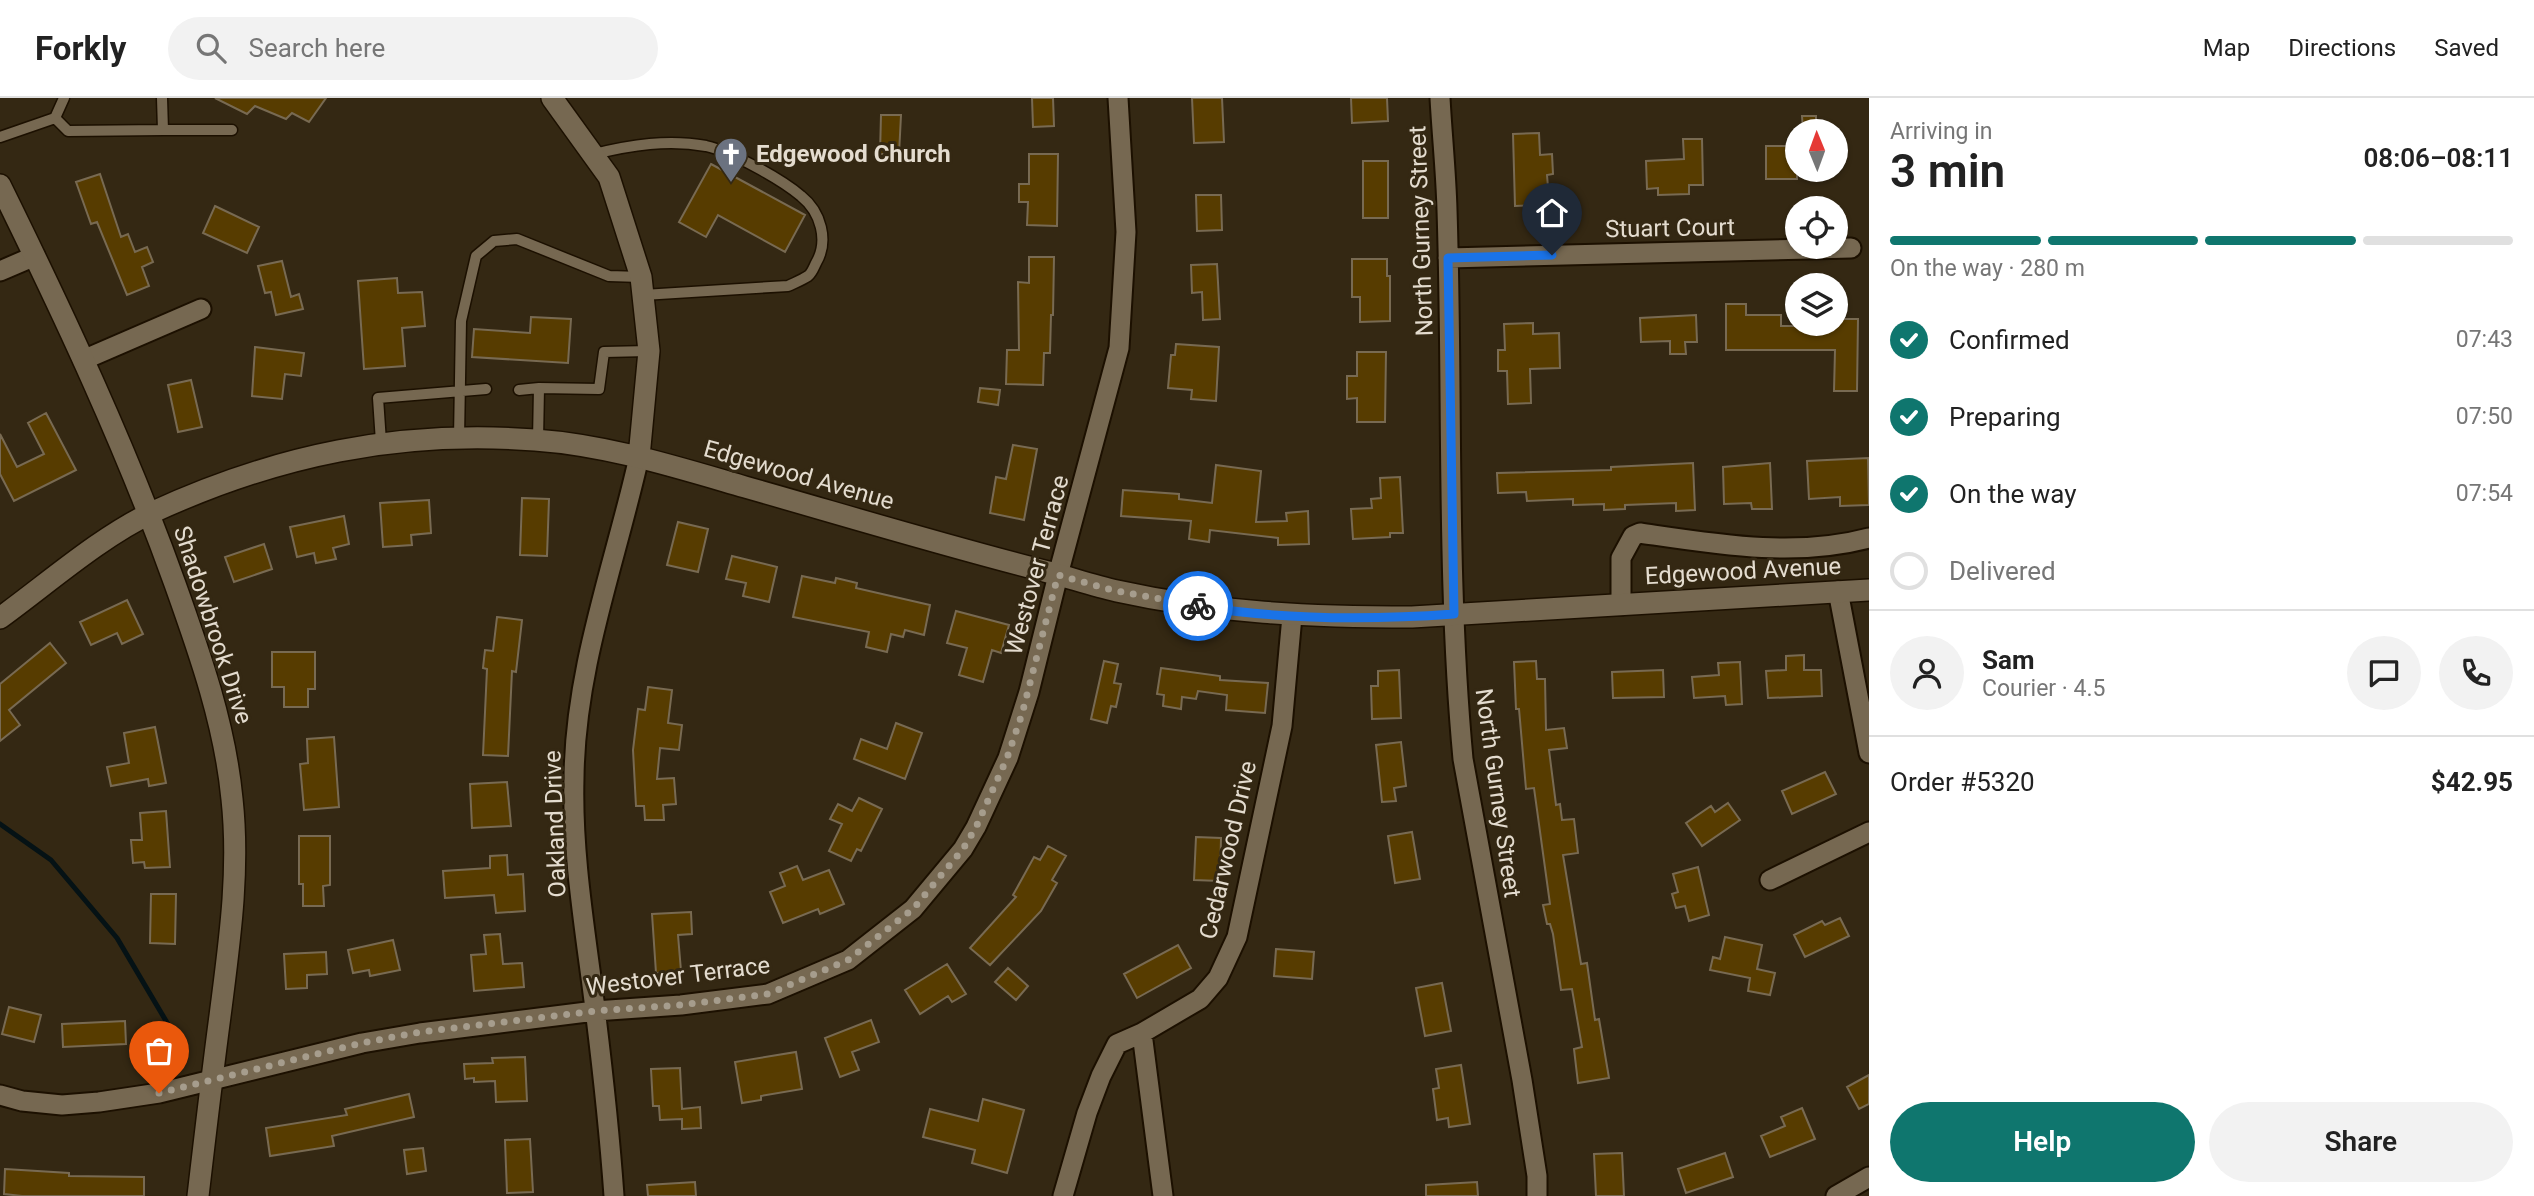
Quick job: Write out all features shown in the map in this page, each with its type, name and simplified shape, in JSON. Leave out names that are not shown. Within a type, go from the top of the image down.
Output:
[{"type":"street","points":[[552,98],[609,177],[642,286],[649,351],[639,457]]},
{"type":"street","name":"Westover Terrace","points":[[0,1095],[22,1101],[62,1105],[87,1103],[159,1093],[362,1043],[420,1032],[768,994],[848,960],[913,909],[963,849],[976,827],[1007,758],[1029,692],[1119,348],[1126,232],[1118,98]]},
{"type":"street","name":"North Gurney Street","points":[[1440,98],[1448,258],[1454,614],[1463,759],[1522,1080],[1537,1176],[1537,1196]]},
{"type":"street","name":"Shadowbrook Drive","points":[[0,184],[83,360],[150,514],[208,678],[223,743],[232,800],[235,850],[233,905],[198,1196]]},
{"type":"street","name":"Stuart Court","points":[[1448,258],[1851,248]]},
{"type":"street","points":[[0,271],[35,256]]},
{"type":"street","points":[[83,360],[201,309]]},
{"type":"street","name":"Edgewood Avenue","points":[[0,618],[107,540],[150,514],[248,474],[327,452],[381,442],[459,438],[538,440],[639,457],[1058,575],[1150,598],[1241,612],[1412,617],[1869,590]]},
{"type":"street","name":"Oakland Drive","points":[[614,1196],[582,911],[573,778],[578,719],[590,647],[639,457]]},
{"type":"street","name":"Edgewood Avenue","points":[[1621,605],[1621,558],[1633,536],[1640,533],[1704,543],[1772,548],[1828,547],[1869,538]]},
{"type":"street","points":[[1838,591],[1869,753]]},
{"type":"street","name":"Cedarwood Drive","points":[[1063,1196],[1087,1113],[1117,1044],[1142,1033],[1200,999],[1218,978],[1237,937],[1282,726],[1292,615]]},
{"type":"street","points":[[1770,880],[1869,832]]},
{"type":"street","points":[[1142,1033],[1163,1196]]},
{"type":"street","points":[[1836,1196],[1869,1177]]},
{"type":"lane","points":[[0,138],[55,118],[64,98]]},
{"type":"lane","points":[[162,98],[163,130]]},
{"type":"lane","points":[[55,118],[68,131],[232,130]]},
{"type":"lane","points":[[459,438],[461,321],[476,256],[494,242],[517,239],[609,276],[642,286],[788,286],[809,275],[822,253],[823,230],[815,212],[802,197],[762,171],[726,153],[706,146],[665,143],[624,146],[594,154]]},
{"type":"lane","points":[[519,390],[599,389],[604,352],[649,351]]},
{"type":"lane","points":[[538,440],[539,388]]},
{"type":"lane","points":[[381,442],[378,398],[486,389]]},
{"type":"building","points":[[215,98],[326,98],[309,122],[292,113],[286,119],[255,106],[247,114]]},
{"type":"building","points":[[1032,98],[1053,98],[1054,126],[1033,127]]},
{"type":"building","points":[[1192,98],[1222,98],[1224,142],[1194,143]]},
{"type":"building","points":[[1351,98],[1387,98],[1388,121],[1352,123]]},
{"type":"building","points":[[881,115],[901,115],[899,154],[880,154]]},
{"type":"building","points":[[1802,116],[1816,116],[1816,119],[1802,119]]},
{"type":"building","points":[[1539,133],[1540,155],[1552,154],[1553,174],[1547,175],[1548,187],[1542,188],[1543,205],[1515,206],[1513,134]]},
{"type":"building","points":[[1683,139],[1702,139],[1703,185],[1689,185],[1689,194],[1658,195],[1658,188],[1647,189],[1646,161],[1684,159]]},
{"type":"building","points":[[1766,146],[1785,146],[1785,179],[1766,179]]},
{"type":"building","points":[[1029,154],[1058,154],[1057,226],[1027,225],[1028,202],[1019,202],[1019,184],[1029,184]]},
{"type":"building","points":[[1363,161],[1388,161],[1388,218],[1363,218]]},
{"type":"building","points":[[711,164],[805,215],[785,252],[718,215],[706,237],[679,222]]},
{"type":"building","points":[[100,174],[121,237],[128,234],[135,252],[147,247],[153,262],[142,267],[149,286],[127,295],[97,222],[91,224],[76,182]]},
{"type":"building","points":[[1196,195],[1221,195],[1222,230],[1197,231]]},
{"type":"building","points":[[215,206],[259,227],[247,253],[203,233]]},
{"type":"building","points":[[1029,257],[1054,257],[1050,353],[1044,353],[1043,385],[1006,384],[1007,350],[1019,350],[1018,282],[1029,283]]},
{"type":"building","points":[[1352,259],[1387,259],[1387,276],[1390,276],[1390,321],[1360,322],[1360,297],[1352,297]]},
{"type":"building","points":[[282,261],[291,297],[299,294],[303,309],[276,315],[271,292],[265,293],[258,266]]},
{"type":"building","points":[[1217,264],[1220,319],[1203,320],[1202,292],[1192,293],[1191,265]]},
{"type":"building","points":[[397,278],[398,293],[422,292],[425,326],[402,328],[405,366],[364,369],[358,281]]},
{"type":"building","points":[[1726,304],[1746,304],[1746,315],[1781,315],[1785,336],[1848,336],[1848,319],[1858,319],[1857,391],[1834,391],[1835,350],[1726,350]]},
{"type":"building","points":[[1696,315],[1697,342],[1685,342],[1686,354],[1670,354],[1670,341],[1641,342],[1640,318]]},
{"type":"building","points":[[531,317],[571,319],[568,363],[472,357],[474,329],[530,333]]},
{"type":"building","points":[[1533,323],[1533,334],[1559,333],[1560,368],[1530,369],[1531,403],[1508,404],[1507,371],[1498,371],[1498,350],[1505,350],[1504,324]]},
{"type":"building","points":[[1176,344],[1219,347],[1216,401],[1191,399],[1192,390],[1168,388],[1171,355],[1175,355]]},
{"type":"building","points":[[255,347],[304,353],[301,376],[285,374],[282,399],[252,396]]},
{"type":"building","points":[[1357,352],[1386,352],[1385,422],[1357,422],[1357,398],[1347,399],[1347,376],[1357,376]]},
{"type":"building","points":[[191,380],[202,427],[178,432],[168,385]]},
{"type":"building","points":[[980,388],[1000,390],[998,405],[978,402]]},
{"type":"building","points":[[46,413],[76,470],[14,501],[0,474],[0,434],[17,467],[44,454],[28,423]]},
{"type":"building","points":[[1013,445],[1037,449],[1024,520],[990,513],[996,477],[1006,479]]},
{"type":"building","points":[[1868,458],[1869,505],[1840,506],[1840,497],[1809,499],[1807,461]]},
{"type":"building","points":[[1693,463],[1695,510],[1676,511],[1676,503],[1625,505],[1625,509],[1604,510],[1604,504],[1573,505],[1573,499],[1527,501],[1526,492],[1498,493],[1497,473],[1611,470],[1611,467]]},
{"type":"building","points":[[1770,463],[1772,509],[1752,509],[1751,503],[1724,504],[1723,467]]},
{"type":"building","points":[[1216,465],[1261,471],[1256,522],[1287,521],[1286,513],[1308,511],[1309,544],[1278,545],[1278,538],[1210,530],[1209,542],[1189,539],[1191,521],[1121,516],[1123,490],[1179,494],[1179,499],[1212,503]]},
{"type":"building","points":[[1400,477],[1403,533],[1390,533],[1390,537],[1353,539],[1351,509],[1372,508],[1371,499],[1381,498],[1380,478]]},
{"type":"building","points":[[522,498],[549,499],[547,556],[520,555]]},
{"type":"building","points":[[429,500],[431,533],[411,535],[412,545],[383,547],[380,503]]},
{"type":"building","points":[[344,516],[349,544],[333,548],[336,559],[316,563],[314,553],[297,557],[290,527]]},
{"type":"building","points":[[678,522],[708,529],[698,572],[667,565]]},
{"type":"building","points":[[264,544],[272,569],[234,582],[225,557]]},
{"type":"building","points":[[732,556],[777,567],[769,602],[743,596],[746,583],[726,579]]},
{"type":"building","points":[[802,576],[835,583],[836,578],[857,583],[856,588],[930,605],[924,635],[905,630],[903,637],[891,634],[887,652],[866,647],[869,632],[793,617]]},
{"type":"building","points":[[127,600],[143,634],[122,644],[117,633],[91,645],[80,622]]},
{"type":"building","points":[[956,611],[1009,625],[1001,653],[992,650],[983,682],[959,675],[967,648],[947,643]]},
{"type":"building","points":[[497,617],[522,620],[516,672],[512,671],[508,756],[483,755],[487,669],[483,668],[485,650],[493,651]]},
{"type":"building","points":[[50,643],[66,663],[9,710],[20,725],[0,741],[0,684]]},
{"type":"building","points":[[272,652],[315,652],[315,689],[308,689],[308,707],[284,707],[284,687],[272,687]]},
{"type":"building","points":[[1804,655],[1804,670],[1821,670],[1822,696],[1768,698],[1766,671],[1786,670],[1786,656]]},
{"type":"building","points":[[1104,661],[1118,664],[1114,683],[1121,684],[1116,707],[1111,706],[1107,723],[1091,719]]},
{"type":"building","points":[[1536,661],[1537,679],[1545,679],[1546,730],[1564,728],[1567,748],[1549,750],[1556,805],[1560,804],[1562,820],[1574,819],[1578,853],[1563,855],[1581,964],[1587,963],[1595,1020],[1599,1019],[1609,1078],[1578,1083],[1574,1049],[1582,1047],[1572,989],[1561,990],[1553,934],[1550,924],[1547,924],[1543,905],[1550,904],[1534,788],[1526,789],[1519,709],[1516,709],[1514,662]]},
{"type":"building","points":[[1740,662],[1742,704],[1726,705],[1725,696],[1694,698],[1692,677],[1719,675],[1718,663]]},
{"type":"building","points":[[1161,668],[1220,676],[1220,680],[1268,683],[1265,713],[1226,710],[1227,695],[1198,691],[1196,699],[1182,697],[1181,709],[1163,706],[1164,695],[1157,694]]},
{"type":"building","points":[[1399,670],[1401,718],[1372,719],[1371,686],[1378,686],[1378,671]]},
{"type":"building","points":[[1663,670],[1664,697],[1613,698],[1612,672]]},
{"type":"building","points":[[648,687],[672,690],[668,723],[682,725],[679,750],[660,748],[657,779],[674,778],[676,804],[663,805],[664,820],[645,820],[644,806],[636,806],[633,750],[638,709],[645,710]]},
{"type":"building","points":[[896,723],[922,733],[905,779],[854,759],[861,739],[887,749]]},
{"type":"building","points":[[155,727],[166,783],[149,786],[148,779],[111,786],[107,767],[129,763],[124,733]]},
{"type":"building","points":[[334,737],[339,807],[304,810],[300,764],[308,763],[307,739]]},
{"type":"building","points":[[1401,742],[1406,786],[1394,788],[1396,801],[1382,802],[1376,745]]},
{"type":"building","points":[[1825,772],[1836,794],[1792,814],[1782,791]]},
{"type":"building","points":[[507,782],[511,826],[472,828],[470,784]]},
{"type":"building","points":[[859,798],[882,809],[861,851],[857,849],[851,861],[829,851],[842,824],[830,819],[838,804],[852,811]]},
{"type":"building","points":[[1728,803],[1740,820],[1702,846],[1686,823],[1711,806],[1715,812]]},
{"type":"building","points":[[166,811],[170,867],[145,868],[144,862],[133,863],[131,840],[142,840],[140,813]]},
{"type":"building","points":[[1412,832],[1420,879],[1395,883],[1388,836]]},
{"type":"building","points":[[299,836],[330,836],[330,885],[323,886],[324,906],[303,906],[303,884],[299,884]]},
{"type":"building","points":[[1196,837],[1221,838],[1220,881],[1194,880]]},
{"type":"building","points":[[1048,846],[1066,856],[1052,880],[1057,883],[1041,911],[990,965],[970,948],[1016,897],[1013,895],[1034,857],[1040,860]]},
{"type":"building","points":[[507,855],[508,875],[523,874],[525,911],[496,913],[494,895],[445,898],[443,871],[490,868],[490,856]]},
{"type":"building","points":[[797,866],[803,880],[829,870],[844,904],[820,914],[818,909],[783,923],[770,892],[785,886],[780,873]]},
{"type":"building","points":[[1698,867],[1709,915],[1689,921],[1685,906],[1676,908],[1672,894],[1678,892],[1673,874]]},
{"type":"building","points":[[151,894],[176,894],[175,944],[150,943]]},
{"type":"building","points":[[691,912],[692,934],[678,935],[681,971],[656,973],[652,914]]},
{"type":"building","points":[[1840,918],[1849,936],[1805,957],[1794,935],[1822,921],[1825,925]]},
{"type":"building","points":[[500,934],[503,964],[522,963],[524,987],[474,991],[471,955],[486,954],[484,935]]},
{"type":"building","points":[[1725,937],[1762,945],[1757,969],[1775,973],[1770,995],[1748,991],[1750,978],[1710,970],[1713,957],[1720,959]]},
{"type":"building","points":[[393,940],[400,970],[370,976],[369,970],[353,973],[348,950]]},
{"type":"building","points":[[1178,945],[1191,968],[1137,998],[1124,974]]},
{"type":"building","points":[[1276,949],[1314,952],[1312,979],[1274,976]]},
{"type":"building","points":[[326,952],[327,974],[307,975],[307,988],[286,989],[284,954]]},
{"type":"building","points":[[947,964],[966,994],[952,1002],[948,996],[920,1014],[905,990]]},
{"type":"building","points":[[1008,968],[1028,986],[1016,1000],[995,982]]},
{"type":"building","points":[[1442,983],[1451,1031],[1425,1036],[1416,988]]},
{"type":"building","points":[[9,1007],[41,1015],[34,1042],[2,1034]]},
{"type":"building","points":[[871,1020],[879,1042],[852,1052],[859,1070],[840,1077],[825,1038]]},
{"type":"building","points":[[125,1021],[126,1044],[63,1047],[62,1024]]},
{"type":"building","points":[[796,1052],[802,1089],[761,1096],[761,1100],[742,1103],[735,1062]]},
{"type":"building","points":[[525,1057],[527,1101],[496,1102],[495,1081],[474,1082],[474,1078],[465,1079],[464,1064],[493,1063],[492,1058]]},
{"type":"building","points":[[1461,1065],[1470,1124],[1449,1127],[1448,1118],[1437,1120],[1433,1089],[1439,1088],[1436,1069]]},
{"type":"building","points":[[680,1068],[682,1109],[700,1107],[701,1128],[682,1129],[682,1119],[660,1120],[659,1106],[653,1106],[651,1069]]},
{"type":"building","points":[[1869,1075],[1869,1104],[1859,1109],[1847,1087]]},
{"type":"building","points":[[409,1094],[414,1117],[332,1136],[334,1146],[270,1156],[266,1128],[347,1115],[345,1109]]},
{"type":"building","points":[[983,1099],[1024,1110],[1007,1173],[972,1163],[975,1150],[923,1137],[930,1109],[978,1121]]},
{"type":"building","points":[[1802,1108],[1815,1139],[1770,1157],[1761,1136],[1785,1126],[1781,1117]]},
{"type":"building","points":[[530,1139],[533,1192],[507,1193],[505,1140]]},
{"type":"building","points":[[423,1148],[426,1171],[407,1174],[404,1150]]},
{"type":"building","points":[[1622,1153],[1624,1196],[1596,1196],[1594,1154]]},
{"type":"building","points":[[1725,1153],[1733,1177],[1686,1193],[1678,1169]]},
{"type":"building","points":[[5,1169],[69,1173],[69,1176],[144,1177],[144,1196],[4,1194]]},
{"type":"building","points":[[695,1182],[696,1196],[648,1196],[647,1185]]},
{"type":"building","points":[[1477,1182],[1478,1196],[1426,1196],[1426,1185]]},
{"type":"waterway","points":[[0,824],[51,860],[117,938],[185,1053]]},
{"type":"way so far","points":[[159,1093],[362,1043],[420,1032],[768,994],[848,960],[913,909],[963,849],[976,827],[1007,758],[1022,714],[1058,575],[1112,590],[1198,606]]},
{"type":"place","name":"Edgewood Church","points":[[731,184]]},
{"type":"route","points":[[1198,606],[1252,613],[1340,617],[1454,614],[1448,258],[1552,255]]}]
